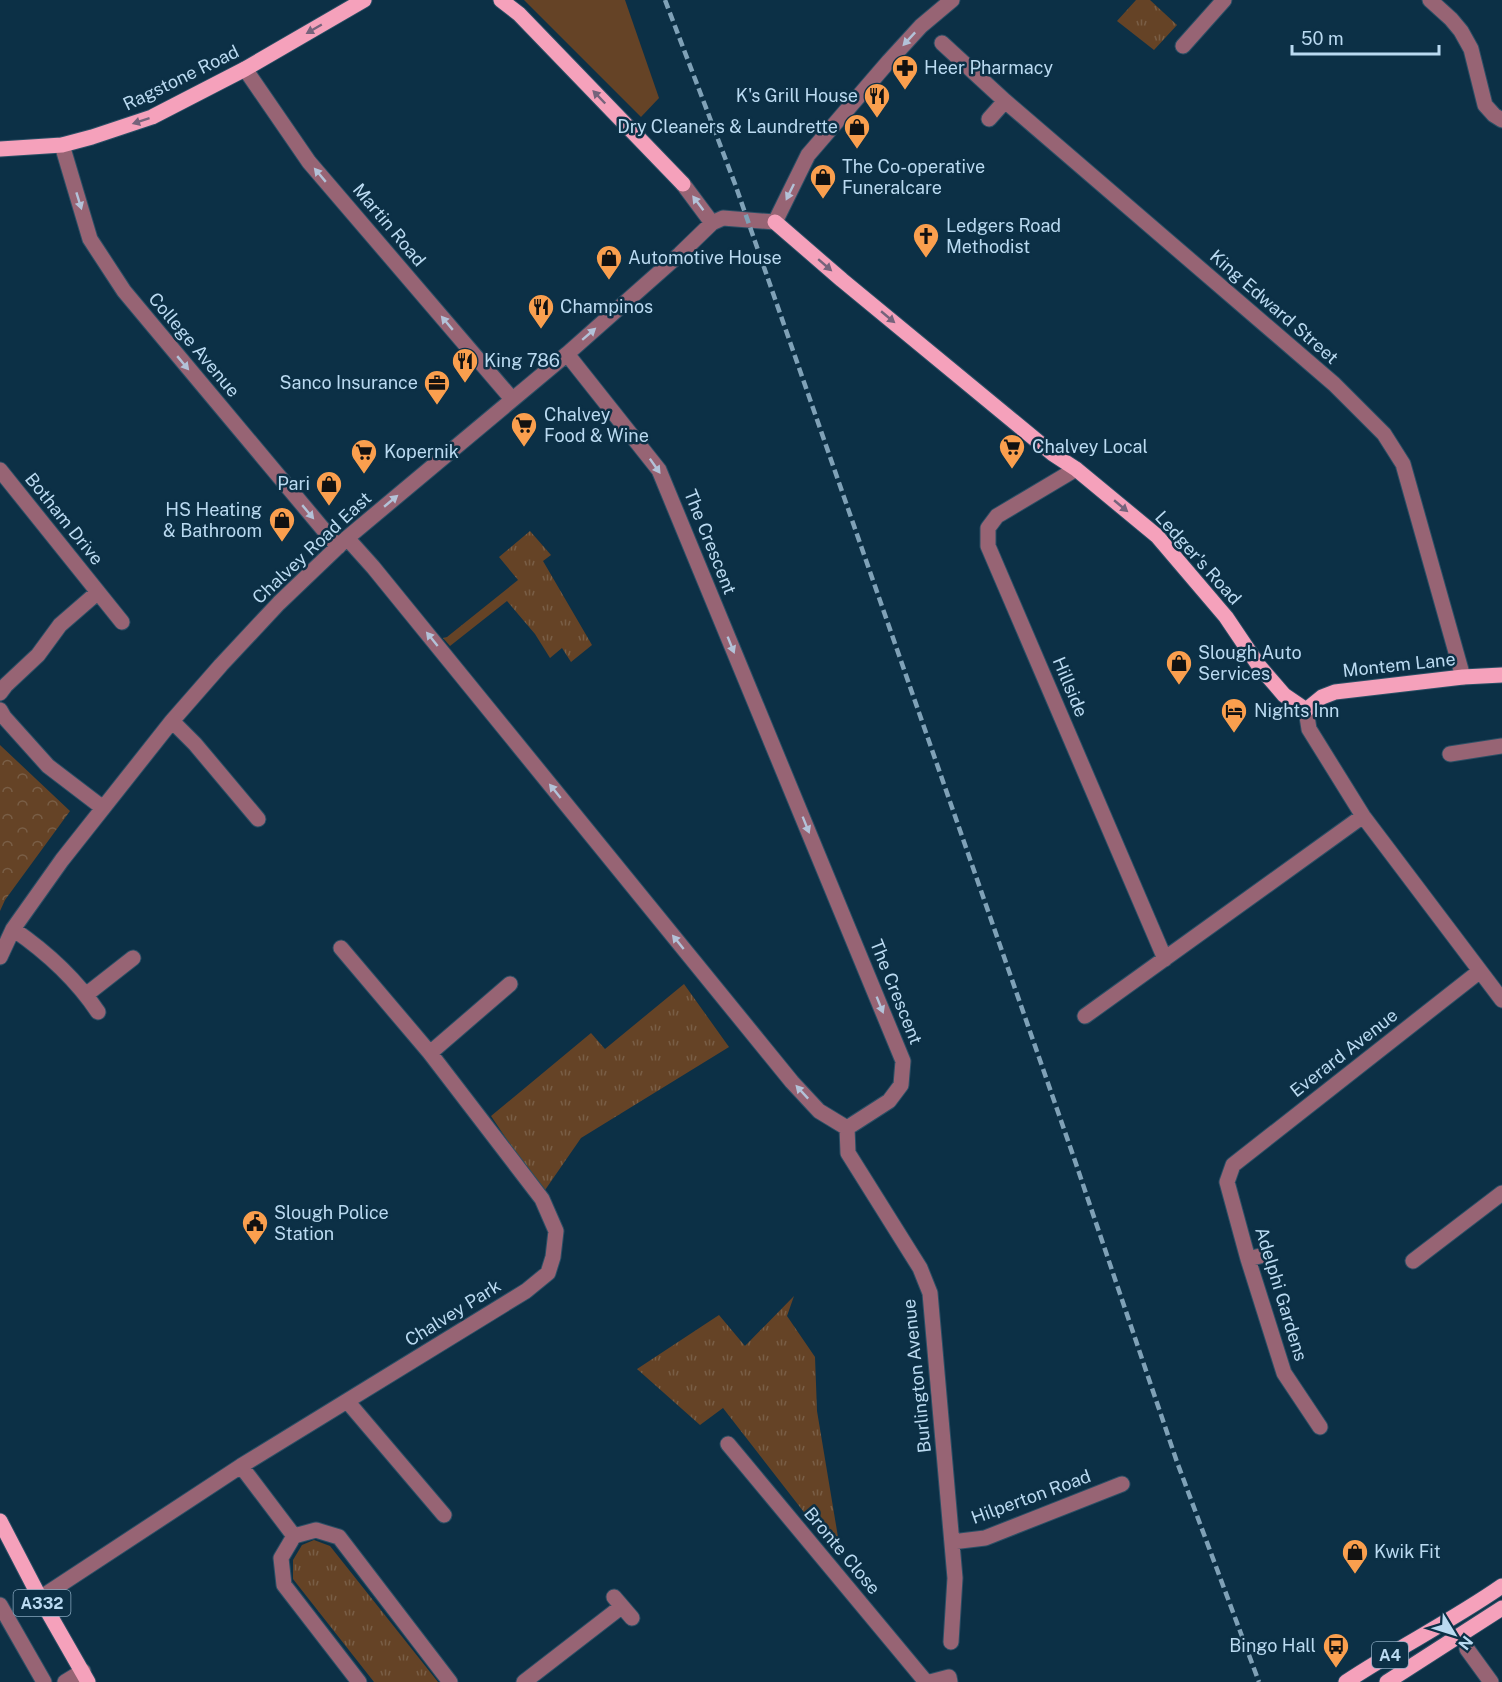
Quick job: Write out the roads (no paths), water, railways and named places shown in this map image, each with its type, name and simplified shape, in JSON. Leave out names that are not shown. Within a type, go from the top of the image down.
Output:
[{"type":"main road","name":"Ragstone Road","points":[[0,149],[62,145],[152,117],[245,69],[364,0]]},
{"type":"main road","points":[[501,0],[519,14],[683,184]]},
{"type":"main road","name":"Ledger's Road","points":[[775,222],[1053,454],[1077,469],[1157,536],[1226,617],[1260,666],[1284,695],[1306,710]]},
{"type":"main road","name":"Montem Lane","points":[[1306,710],[1322,697],[1335,692],[1463,677],[1502,675]]},
{"type":"main road","name":"A332","points":[[0,1521],[85,1677]]},
{"type":"main road","name":"A4","points":[[1346,1682],[1502,1586]]},
{"type":"main road","name":"A4","points":[[1387,1682],[1463,1643],[1502,1608]]},
{"type":"street","points":[[683,184],[712,223],[723,218],[775,222],[808,155],[913,35],[952,0]]},
{"type":"street","points":[[1184,46],[1224,0]]},
{"type":"street","points":[[1430,0],[1461,31],[1471,49],[1485,105],[1502,120]]},
{"type":"street","name":"King Edward Street","points":[[942,43],[1005,101],[1334,384],[1384,434],[1403,464],[1463,677]]},
{"type":"street","name":"Martin Road","points":[[245,69],[309,162],[512,399]]},
{"type":"street","points":[[989,119],[1005,101]]},
{"type":"street","name":"College Avenue","points":[[62,145],[90,239],[124,291],[342,543]]},
{"type":"street","name":"Chalvey Road East","points":[[0,957],[13,929],[62,860],[172,721],[279,603],[342,543],[567,354],[681,254],[712,223]]},
{"type":"street","name":"The Crescent","points":[[567,354],[659,470],[903,1061],[901,1085],[889,1101],[847,1128]]},
{"type":"street","name":"Hillside","points":[[1077,469],[997,516],[988,528],[988,546],[1165,959]]},
{"type":"street","name":"Botham Drive","points":[[0,470],[122,622]]},
{"type":"street","points":[[342,543],[381,576],[792,1082],[819,1111],[847,1128]]},
{"type":"street","name":"Botham Drive","points":[[0,693],[38,655],[60,625],[98,592]]},
{"type":"street","points":[[0,710],[48,766],[103,808]]},
{"type":"street","points":[[1306,710],[1309,729],[1363,816],[1502,1000]]},
{"type":"street","points":[[172,721],[195,744],[258,819]]},
{"type":"street","points":[[1450,754],[1502,746]]},
{"type":"street","points":[[1085,1016],[1363,816]]},
{"type":"street","points":[[13,929],[39,947],[87,994],[98,1012]]},
{"type":"street","name":"Chalvey Park","points":[[40,1598],[241,1466],[526,1291],[548,1273],[553,1257],[556,1231],[542,1199],[430,1053],[341,948]]},
{"type":"street","points":[[87,994],[133,958]]},
{"type":"street","name":"Everard Avenue","points":[[1233,1165],[1480,971]]},
{"type":"street","points":[[430,1053],[510,984]]},
{"type":"street","name":"Burlington Avenue","points":[[847,1128],[849,1153],[920,1268],[930,1293],[956,1578],[951,1642]]},
{"type":"street","name":"Adelphi Gardens","points":[[1233,1165],[1227,1182],[1248,1259],[1284,1373],[1320,1427]]},
{"type":"street","points":[[1413,1261],[1502,1193]]},
{"type":"street","points":[[1248,1259],[1264,1255]]},
{"type":"street","points":[[347,1401],[444,1515]]},
{"type":"street","name":"Bronte Close","points":[[728,1444],[928,1682],[949,1679]]},
{"type":"street","points":[[241,1466],[294,1536]]},
{"type":"street","name":"Hilperton Road","points":[[952,1542],[985,1538],[1122,1484]]},
{"type":"street","points":[[359,1682],[284,1585],[281,1558],[294,1536],[316,1530],[339,1537],[450,1682]]},
{"type":"street","points":[[0,1605],[44,1682]]},
{"type":"street","points":[[524,1682],[622,1607]]},
{"type":"street","points":[[1463,1643],[1491,1682]]},
{"type":"street","points":[[65,1682],[85,1677]]},
{"type":"railway","points":[[665,0],[735,184],[1074,1158],[1177,1462],[1259,1682]]},
{"type":"place","name":"Heer Pharmacy","points":[[905,91]]},
{"type":"place","name":"K's Grill House","points":[[877,119]]},
{"type":"place","name":"Dry Cleaners & Laundrette","points":[[857,150]]},
{"type":"place","name":"The Co-operative Funeralcare","points":[[823,200]]},
{"type":"place","name":"Ledgers Road Methodist","points":[[926,259]]},
{"type":"place","name":"Automotive House","points":[[609,281]]},
{"type":"place","name":"Champinos","points":[[541,330]]},
{"type":"place","name":"King 786","points":[[465,384]]},
{"type":"place","name":"Sanco Insurance","points":[[437,406]]},
{"type":"place","name":"Chalvey Food & Wine","points":[[524,448]]},
{"type":"place","name":"Chalvey Local","points":[[1012,470]]},
{"type":"place","name":"Kopernik","points":[[364,475]]},
{"type":"place","name":"Pari","points":[[329,507]]},
{"type":"place","name":"HS Heating & Bathroom","points":[[282,543]]},
{"type":"place","name":"Slough Auto Services","points":[[1179,686]]},
{"type":"place","name":"Nights Inn","points":[[1234,734]]},
{"type":"place","name":"Slough Police Station","points":[[255,1246]]},
{"type":"place","name":"Kwik Fit","points":[[1355,1575]]},
{"type":"place","name":"Bingo Hall","points":[[1336,1669]]}]
